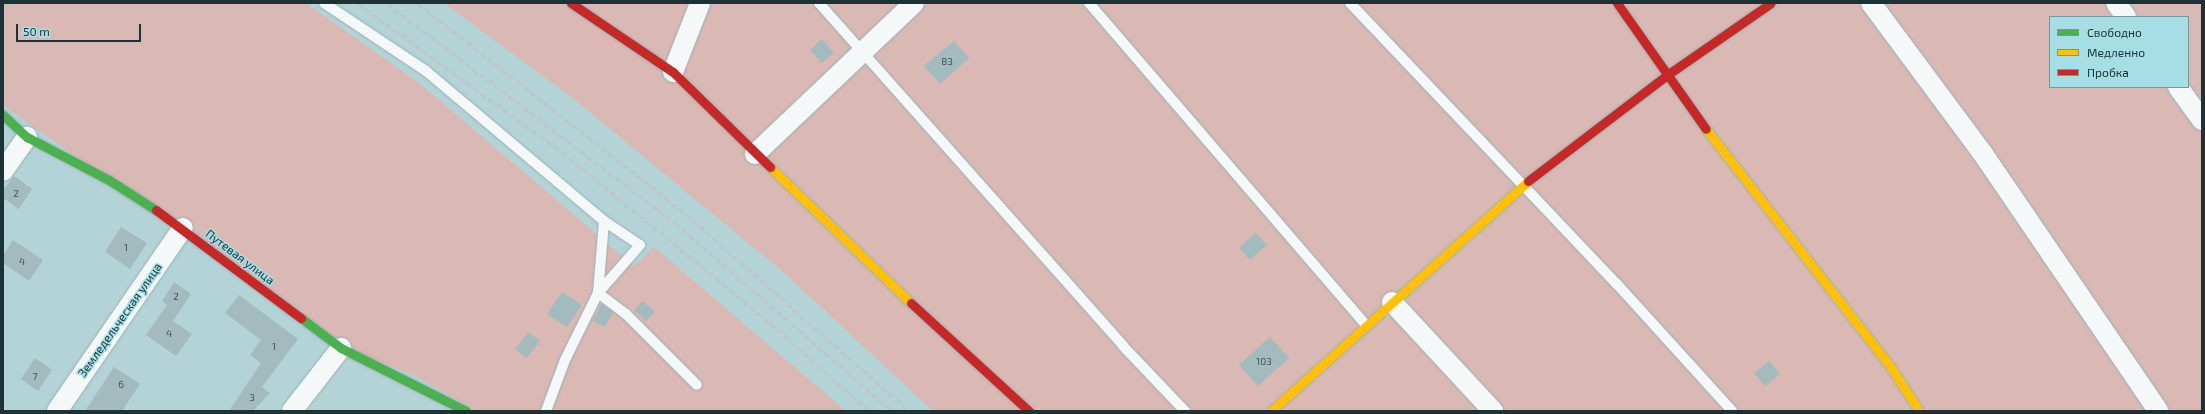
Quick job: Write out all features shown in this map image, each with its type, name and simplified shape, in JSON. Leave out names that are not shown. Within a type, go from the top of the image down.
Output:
[{"type":"street","points":[[571,3],[673,72],[869,264],[1029,411]]},
{"type":"street","points":[[673,72],[700,3]]},
{"type":"street","points":[[755,154],[861,50],[914,3]]},
{"type":"street","points":[[1617,3],[1667,75],[1892,369],[1918,411]]},
{"type":"street","points":[[1273,410],[1365,324],[1392,302],[1522,186],[1667,75],[1771,3]]},
{"type":"street","points":[[1871,3],[1983,154],[2158,411]]},
{"type":"street","points":[[2116,3],[2125,16]]},
{"type":"street","points":[[2179,88],[2202,120]]},
{"type":"street","name":"Путевая улица","points":[[3,115],[28,137],[109,180],[183,228],[341,348],[466,411]]},
{"type":"street","points":[[3,171],[28,137]]},
{"type":"street","name":"Земледельческая улица","points":[[57,411],[183,228]]},
{"type":"street","points":[[1392,302],[1493,411]]},
{"type":"street","points":[[292,411],[341,348]]},
{"type":"lane","points":[[324,3],[426,71],[604,222],[640,245],[598,293],[565,360],[546,411]]},
{"type":"lane","points":[[819,3],[1123,346],[1185,411]]},
{"type":"lane","points":[[1089,3],[1365,324]]},
{"type":"lane","points":[[1350,3],[1732,411]]},
{"type":"lane","points":[[598,293],[604,222]]},
{"type":"lane","points":[[598,293],[626,314],[697,385]]},
{"type":"shaded area","points":[[3,3],[306,3],[419,83],[634,266],[654,247],[846,411],[477,411],[414,375],[350,351],[3,105]]},
{"type":"shaded area","points":[[444,3],[2202,3],[2202,411],[933,411],[782,271],[570,96]]},
{"type":"building","points":[[822,39],[834,53],[822,63],[810,50]]},
{"type":"building","points":[[954,41],[969,58],[940,84],[924,66]]},
{"type":"building","points":[[14,176],[32,189],[19,209],[3,198],[3,190]]},
{"type":"building","points":[[121,227],[147,243],[130,269],[105,252]]},
{"type":"building","points":[[1256,233],[1267,245],[1250,260],[1239,248]]},
{"type":"building","points":[[13,240],[43,260],[29,281],[3,263],[3,256]]},
{"type":"building","points":[[174,282],[191,294],[173,321],[192,334],[176,356],[146,335],[167,305],[162,301]]},
{"type":"building","points":[[562,292],[582,305],[567,327],[547,314]]},
{"type":"building","points":[[239,295],[298,339],[262,387],[270,393],[253,411],[229,411],[261,363],[250,355],[261,340],[225,313]]},
{"type":"building","points":[[643,301],[655,312],[646,321],[634,310]]},
{"type":"building","points":[[601,304],[613,312],[605,327],[593,321]]},
{"type":"building","points":[[528,332],[540,341],[527,358],[515,349]]},
{"type":"building","points":[[1270,337],[1289,358],[1258,386],[1239,365]]},
{"type":"building","points":[[35,358],[52,370],[38,391],[21,379]]},
{"type":"building","points":[[1769,361],[1780,374],[1765,386],[1754,373]]},
{"type":"building","points":[[114,367],[140,384],[122,411],[85,411]]},
{"type":"railway","points":[[357,3],[562,152],[770,323],[869,411]]},
{"type":"railway","points":[[387,3],[675,223],[892,411]]},
{"type":"railway","points":[[417,3],[686,214],[909,411]]},
{"type":"traffic: fast","points":[[3,115],[27,137],[109,180],[156,210]]},
{"type":"traffic: fast","points":[[301,318],[341,348],[466,411]]},
{"type":"traffic: slow","points":[[1706,129],[1892,369],[1919,411]]},
{"type":"traffic: slow","points":[[770,167],[911,303]]},
{"type":"traffic: slow","points":[[1271,411],[1528,181]]},
{"type":"traffic: jam","points":[[571,3],[673,72],[770,167]]},
{"type":"traffic: jam","points":[[1617,3],[1706,129]]},
{"type":"traffic: jam","points":[[1528,181],[1667,75],[1771,3]]},
{"type":"traffic: jam","points":[[156,210],[301,318]]},
{"type":"traffic: jam","points":[[911,303],[1029,411]]}]
